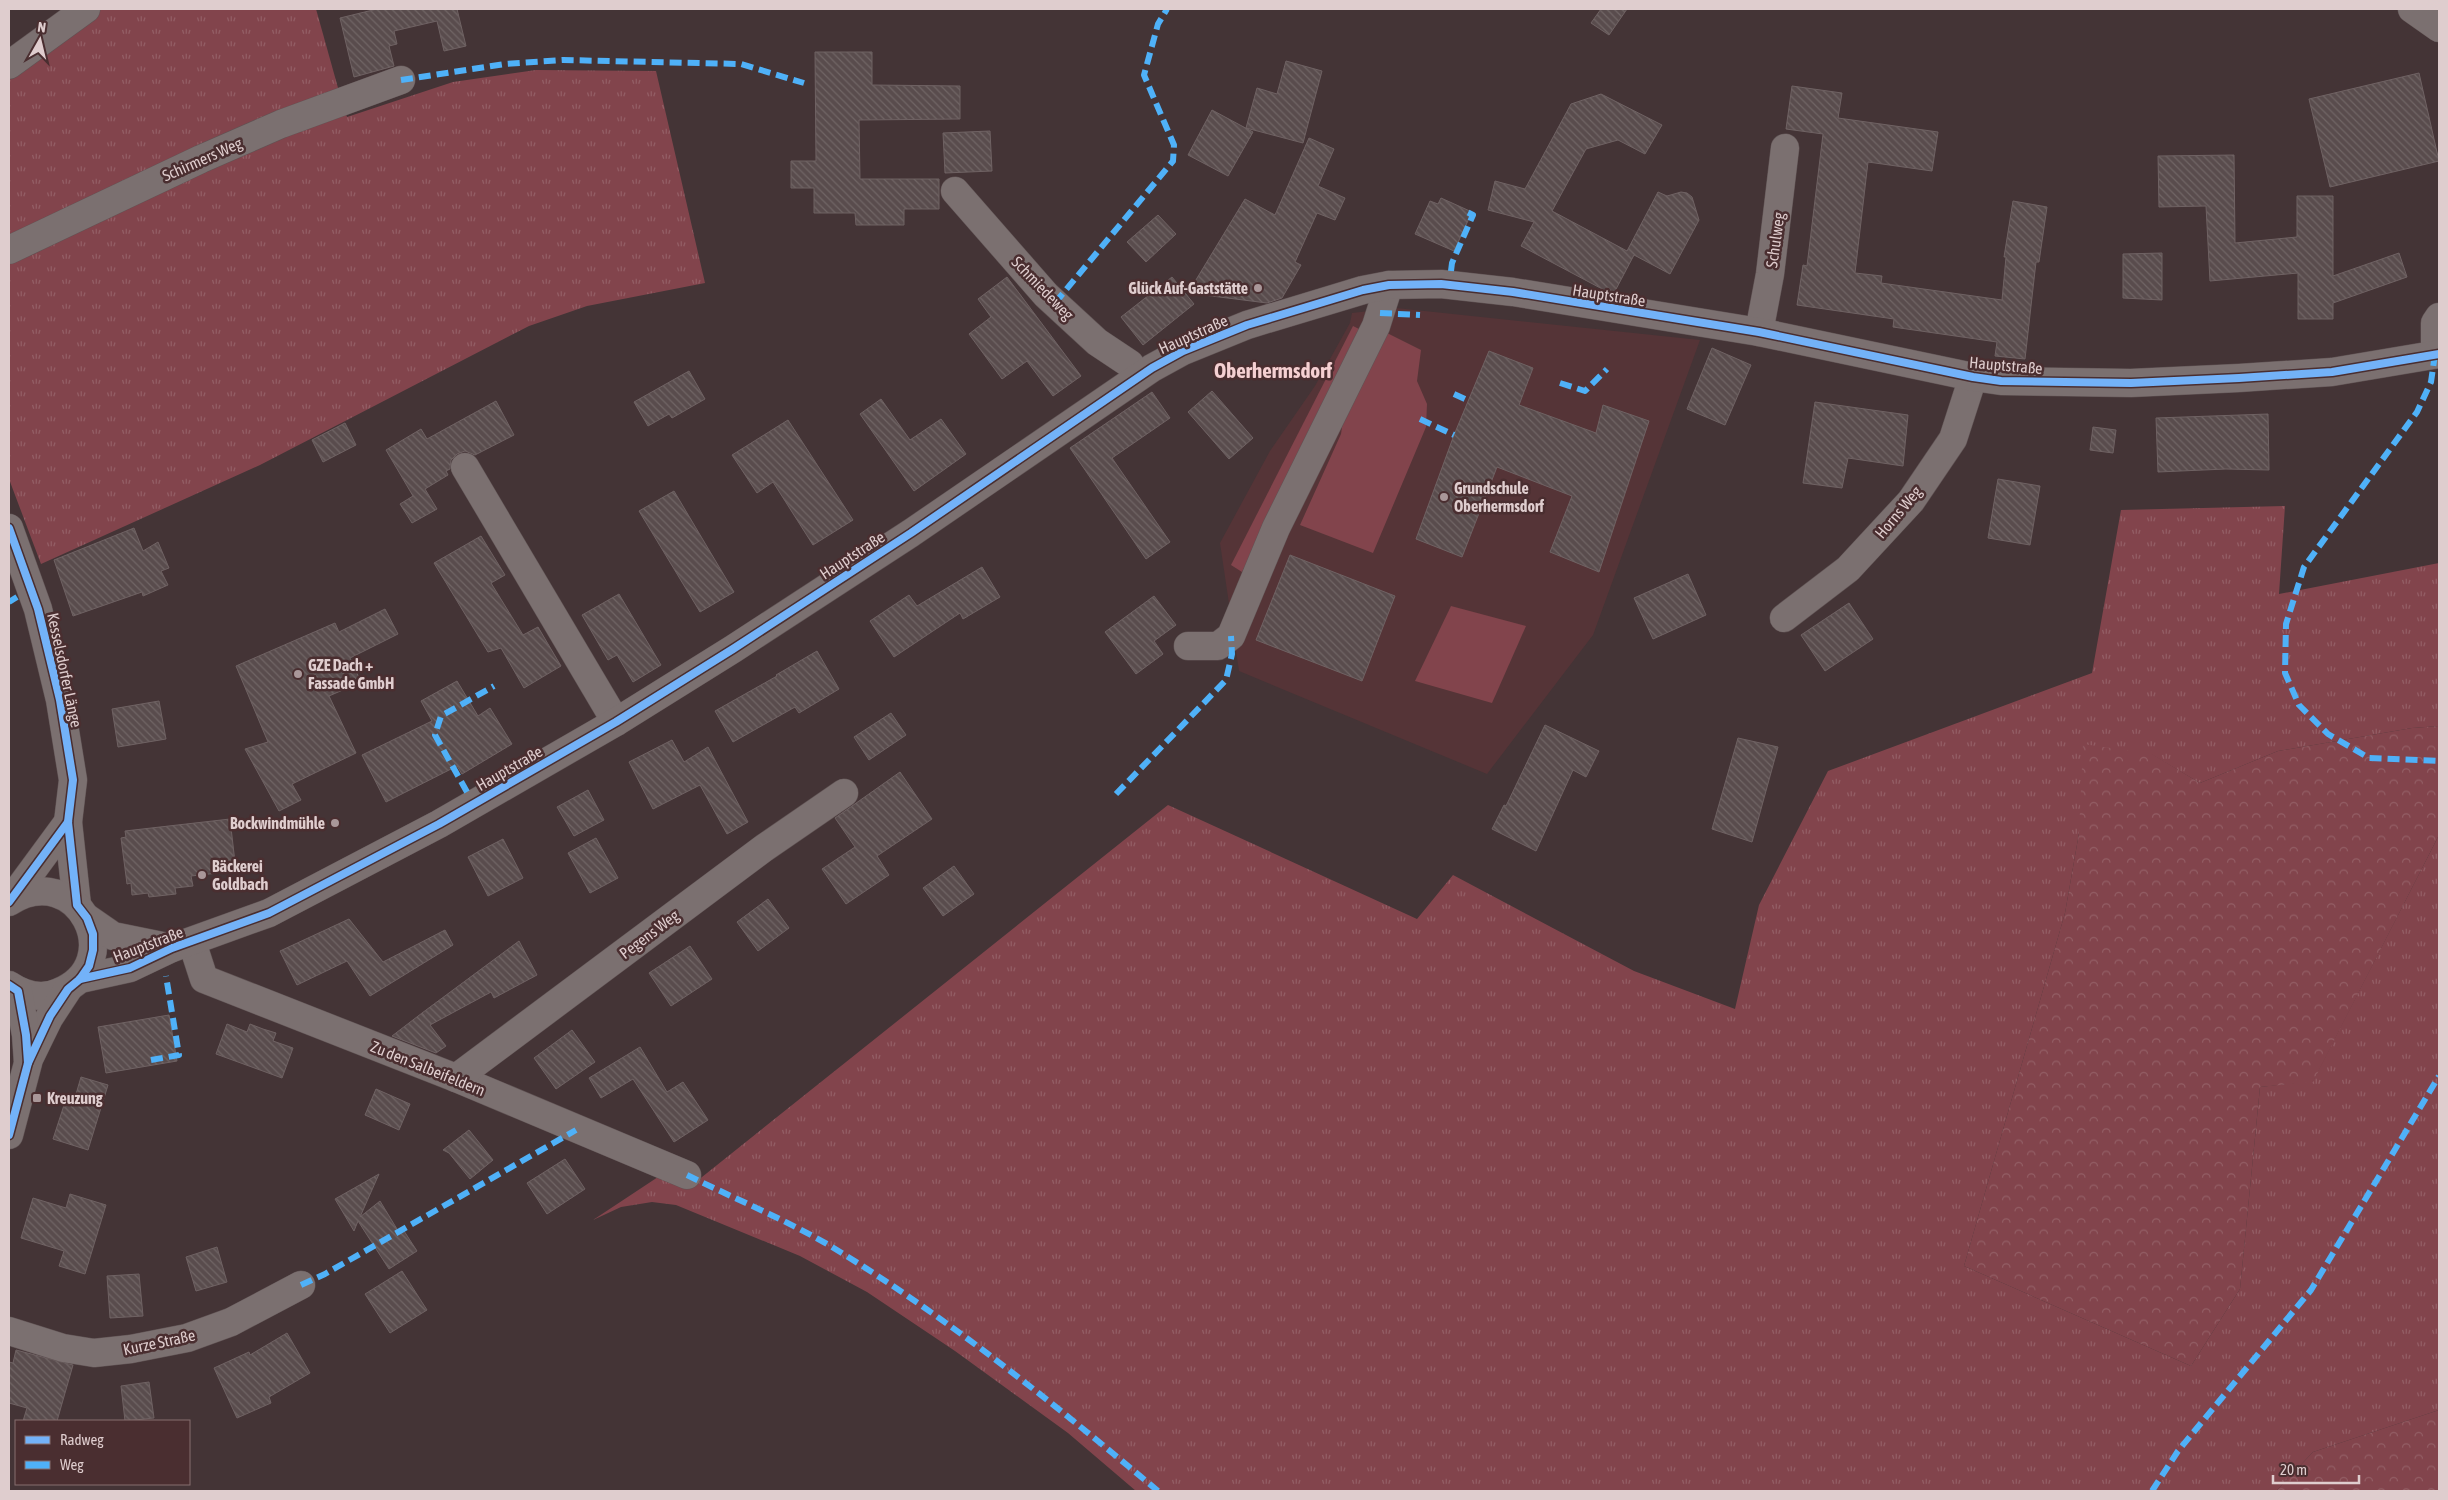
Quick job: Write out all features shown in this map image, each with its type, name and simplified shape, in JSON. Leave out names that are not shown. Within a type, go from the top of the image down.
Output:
[{"type":"street","points":[[9,65],[86,9]]},
{"type":"street","points":[[2412,9],[2439,28]]},
{"type":"street","name":"Schirmers Weg","points":[[9,250],[210,155],[281,124],[401,80]]},
{"type":"street","name":"Schulweg","points":[[1759,332],[1770,274],[1784,148]]},
{"type":"street","name":"Schmiedeweg","points":[[955,191],[1046,295],[1097,342],[1130,364],[1138,377]]},
{"type":"street","name":"Hauptstraße","points":[[13,988],[36,996],[53,995],[74,984],[130,968],[182,945],[269,913],[439,824],[616,722],[911,533],[1138,377],[1182,351],[1247,325],[1362,290],[1389,285],[1441,284],[1494,290],[1759,332],[1973,377],[2001,381],[2131,383],[2239,378],[2332,372],[2437,354]]},
{"type":"street","points":[[1188,646],[1218,646],[1231,636],[1276,528],[1376,326],[1389,285]]},
{"type":"street","points":[[2437,354],[2435,323],[2439,317]]},
{"type":"street","name":"Horns Weg","points":[[1784,618],[1848,568],[1910,501],[1953,439],[1973,377]]},
{"type":"street","points":[[465,467],[616,722]]},
{"type":"street","name":"Kesselsdorfer Länge","points":[[9,528],[38,608],[60,700],[73,780],[68,822],[82,911],[92,934],[93,950],[89,966],[49,1018],[28,1063]]},
{"type":"street","name":"Pegens Weg","points":[[456,1078],[764,848],[844,793]]},
{"type":"street","name":"Kesselsdorfer Länge","points":[[9,901],[68,822]]},
{"type":"street","name":"Hauptstraße","points":[[9,901],[26,893],[42,891],[59,894],[113,936],[182,945]]},
{"type":"street","name":"Zu den Salbeifeldern","points":[[182,945],[204,979],[456,1078],[687,1175]]},
{"type":"street","points":[[9,1135],[28,1063],[26,1035],[13,988]]},
{"type":"street","name":"Kurze Straße","points":[[9,1331],[63,1348],[94,1353],[131,1349],[187,1338],[231,1322],[300,1284]]},
{"type":"shaded area","name":"Grundschule Oberhermsdorf","points":[[1396,308],[1700,340],[1593,635],[1487,774],[1239,671],[1220,543],[1270,451],[1315,386],[1350,323],[1352,313]]},
{"type":"green space","points":[[99,9],[316,9],[340,95],[9,244],[9,71]]},
{"type":"green space","points":[[536,70],[656,71],[705,283],[587,306],[529,326],[260,465],[41,564],[9,479],[9,258],[344,107],[347,117],[453,82]]},
{"type":"green space","points":[[1353,326],[1365,332],[1242,572],[1231,565]]},
{"type":"green space","points":[[1387,333],[1421,350],[1417,381],[1427,404],[1426,427],[1373,553],[1300,525],[1341,434],[1343,420]]},
{"type":"green space","points":[[2285,506],[2279,594],[2439,563],[2439,726],[2412,728],[2278,751],[2200,783],[2151,754],[2079,833],[2065,913],[1964,1266],[2191,1366],[2240,1289],[2260,1087],[2313,1081],[2439,835],[2439,1410],[2313,1452],[2276,1491],[2155,1491],[2161,1479],[2152,1491],[1136,1491],[1068,1433],[955,1351],[867,1292],[800,1256],[676,1205],[652,1202],[621,1207],[593,1220],[658,1177],[687,1189],[1168,805],[1417,919],[1453,875],[1634,971],[1735,1009],[1759,905],[1828,771],[2092,673],[2121,510]]},
{"type":"green space","points":[[1451,606],[1526,626],[1492,703],[1415,681]]},
{"type":"green space","points":[[2439,726],[2439,835],[2313,1082],[2260,1087],[2240,1289],[2191,1366],[1964,1266],[2065,913],[2079,833],[2083,744],[2152,754],[2200,783],[2278,751],[2412,728]]},
{"type":"green space","points":[[2439,1410],[2439,1491],[2276,1491],[2313,1452]]},
{"type":"building","points":[[377,9],[457,9],[466,46],[444,51],[437,21],[394,31],[397,44],[389,46],[394,66],[354,77],[340,18]]},
{"type":"building","points":[[1601,9],[1627,9],[1609,35],[1591,23]]},
{"type":"building","points":[[815,52],[872,52],[872,85],[960,86],[960,119],[859,120],[860,179],[939,179],[939,209],[904,209],[904,225],[856,225],[855,213],[814,213],[814,188],[791,188],[791,161],[816,161]]},
{"type":"building","points":[[1286,61],[1322,71],[1303,143],[1246,128],[1257,88],[1277,94]]},
{"type":"building","points":[[2419,73],[2439,161],[2330,187],[2309,99]]},
{"type":"building","points":[[1792,86],[1842,93],[1838,118],[1938,132],[1932,171],[1868,162],[1855,273],[1882,276],[1881,283],[2002,300],[2006,257],[2004,257],[2013,201],[2047,207],[2039,262],[2036,262],[2025,359],[1995,356],[1997,342],[1893,327],[1894,319],[1797,305],[1803,265],[1807,266],[1823,134],[1786,129]]},
{"type":"building","points":[[1601,94],[1662,125],[1645,154],[1618,140],[1586,149],[1552,211],[1627,251],[1658,192],[1667,196],[1681,192],[1687,193],[1692,197],[1699,220],[1670,274],[1634,255],[1614,293],[1606,291],[1521,246],[1534,222],[1488,210],[1495,181],[1525,189],[1571,104]]},
{"type":"building","points":[[1212,110],[1253,132],[1228,176],[1188,155]]},
{"type":"building","points":[[990,131],[992,171],[945,173],[943,133]]},
{"type":"building","points":[[1309,138],[1334,149],[1318,186],[1345,198],[1335,220],[1317,213],[1295,262],[1301,265],[1282,298],[1267,303],[1188,293],[1245,199],[1275,215]]},
{"type":"building","points":[[2234,155],[2235,243],[2297,237],[2297,196],[2333,196],[2333,276],[2399,253],[2407,277],[2333,303],[2333,319],[2298,319],[2298,273],[2210,281],[2206,206],[2159,207],[2158,156]]},
{"type":"building","points":[[1441,198],[1472,212],[1454,251],[1415,234],[1430,201],[1438,204]]},
{"type":"building","points":[[1158,215],[1176,234],[1146,262],[1127,242]]},
{"type":"building","points":[[2162,253],[2162,300],[2123,298],[2123,254]]},
{"type":"building","points":[[1007,277],[1081,376],[1053,396],[1027,361],[1002,379],[969,334],[991,317],[978,299]]},
{"type":"building","points":[[1172,277],[1194,304],[1143,345],[1121,317]]},
{"type":"building","points":[[1712,348],[1751,365],[1725,425],[1687,409]]},
{"type":"building","points":[[1489,351],[1533,368],[1519,405],[1596,433],[1603,405],[1649,421],[1599,572],[1550,552],[1572,496],[1497,467],[1462,557],[1416,539],[1454,435]]},
{"type":"building","points":[[689,371],[705,399],[672,418],[669,414],[648,426],[634,402]]},
{"type":"building","points":[[1212,391],[1253,438],[1229,459],[1188,412]]},
{"type":"building","points":[[1152,392],[1170,418],[1112,458],[1170,542],[1146,559],[1070,448]]},
{"type":"building","points":[[881,399],[910,440],[941,419],[966,454],[914,491],[860,414]]},
{"type":"building","points":[[496,401],[514,435],[475,455],[465,451],[457,454],[451,460],[450,469],[446,471],[448,475],[425,489],[437,509],[412,523],[400,504],[413,496],[386,450],[421,429],[427,439]]},
{"type":"building","points":[[1815,402],[1908,415],[1903,466],[1848,458],[1842,488],[1803,483]]},
{"type":"building","points":[[2268,414],[2269,470],[2226,469],[2158,472],[2156,418]]},
{"type":"building","points":[[788,420],[853,520],[813,545],[773,482],[757,493],[732,455]]},
{"type":"building","points":[[345,423],[356,445],[323,462],[312,440]]},
{"type":"building","points":[[2093,427],[2116,430],[2113,453],[2090,450]]},
{"type":"building","points":[[1998,479],[2040,486],[2030,545],[1988,538]]},
{"type":"building","points":[[674,491],[734,592],[700,612],[639,511]]},
{"type":"building","points":[[134,528],[143,551],[158,542],[169,568],[161,571],[168,585],[143,596],[142,592],[73,616],[54,560]]},
{"type":"building","points":[[481,536],[505,575],[491,583],[523,635],[538,627],[561,666],[524,688],[501,648],[488,652],[434,563]]},
{"type":"building","points":[[1290,555],[1395,596],[1362,681],[1256,640]]},
{"type":"building","points":[[982,567],[1000,597],[963,619],[960,613],[894,657],[870,621],[909,595],[917,606]]},
{"type":"building","points":[[1688,574],[1706,615],[1653,639],[1634,598]]},
{"type":"building","points":[[619,594],[661,665],[633,682],[617,655],[608,660],[582,615]]},
{"type":"building","points":[[1154,596],[1176,625],[1154,641],[1163,654],[1136,674],[1105,632]]},
{"type":"building","points":[[1849,603],[1873,639],[1825,671],[1801,635]]},
{"type":"building","points":[[385,609],[398,634],[350,658],[361,682],[329,696],[356,753],[292,784],[301,800],[279,811],[245,749],[268,742],[236,666],[335,623],[339,632]]},
{"type":"building","points":[[817,651],[839,689],[799,713],[795,707],[733,742],[715,711]]},
{"type":"building","points":[[457,681],[478,716],[490,708],[512,744],[462,774],[457,766],[386,802],[362,755],[432,721],[421,701]]},
{"type":"building","points":[[159,701],[166,739],[118,747],[112,709]]},
{"type":"building","points":[[891,713],[906,735],[869,760],[854,737]]},
{"type":"building","points":[[1545,725],[1599,751],[1586,777],[1573,770],[1536,851],[1492,829],[1504,805],[1506,806]]},
{"type":"building","points":[[1738,738],[1778,747],[1752,842],[1712,829]]},
{"type":"building","points":[[672,740],[684,762],[708,747],[748,822],[727,834],[700,785],[653,809],[629,762]]},
{"type":"building","points":[[900,772],[932,819],[877,856],[889,875],[846,904],[822,869],[855,847],[835,818]]},
{"type":"building","points":[[588,790],[604,820],[574,836],[557,807]]},
{"type":"building","points":[[230,819],[236,871],[191,876],[193,886],[175,888],[176,894],[149,897],[148,893],[132,895],[131,883],[127,884],[121,838],[126,837],[125,831]]},
{"type":"building","points":[[596,838],[618,878],[590,893],[568,853]]},
{"type":"building","points":[[503,839],[523,878],[488,896],[468,857]]},
{"type":"building","points":[[954,866],[974,894],[943,916],[923,888]]},
{"type":"building","points":[[768,899],[789,928],[758,951],[737,922]]},
{"type":"building","points":[[349,919],[383,962],[445,930],[453,945],[370,996],[347,961],[297,985],[280,951]]},
{"type":"building","points":[[519,941],[537,975],[494,998],[491,992],[430,1025],[446,1046],[436,1053],[392,1036]]},
{"type":"building","points":[[690,946],[712,979],[671,1006],[649,973]]},
{"type":"building","points":[[169,1015],[177,1061],[106,1073],[98,1027]]},
{"type":"building","points":[[227,1024],[247,1032],[250,1024],[276,1033],[273,1041],[293,1048],[282,1078],[216,1054]]},
{"type":"building","points":[[572,1030],[595,1062],[556,1089],[534,1058]]},
{"type":"building","points":[[640,1047],[667,1092],[683,1082],[708,1120],[674,1142],[633,1079],[601,1098],[589,1078]]},
{"type":"building","points":[[81,1077],[108,1085],[88,1150],[53,1139],[66,1099],[74,1101]]},
{"type":"building","points":[[376,1089],[410,1104],[399,1130],[365,1115]]},
{"type":"building","points":[[469,1130],[493,1160],[470,1179],[449,1153],[443,1150]]},
{"type":"building","points":[[565,1159],[585,1189],[547,1214],[527,1183]]},
{"type":"building","points":[[379,1174],[360,1217],[380,1201],[400,1234],[404,1231],[417,1251],[389,1269],[358,1221],[354,1231],[335,1199]]},
{"type":"building","points":[[70,1194],[106,1205],[85,1274],[59,1266],[64,1251],[21,1238],[33,1198],[66,1208]]},
{"type":"building","points":[[217,1247],[227,1282],[196,1291],[186,1257]]},
{"type":"building","points":[[402,1271],[427,1310],[390,1333],[365,1294]]},
{"type":"building","points":[[139,1274],[143,1316],[110,1318],[107,1276]]},
{"type":"building","points":[[287,1333],[310,1373],[269,1397],[271,1403],[237,1418],[214,1368],[249,1352],[250,1355]]},
{"type":"building","points":[[16,1350],[73,1365],[57,1420],[23,1420],[27,1408],[9,1403],[9,1362],[13,1363]]},
{"type":"building","points":[[149,1382],[154,1418],[125,1420],[121,1386]]},
{"type":"marked path","points":[[1055,303],[1173,161],[1174,145],[1144,75],[1158,24],[1167,9]]},
{"type":"marked path","points":[[401,80],[505,64],[563,60],[741,64],[804,83]]},
{"type":"marked path","points":[[1451,271],[1452,263],[1473,215],[1463,210]]},
{"type":"marked path","points":[[1380,313],[1420,315]]},
{"type":"marked path","points":[[2435,354],[2431,382],[2417,412],[2304,567],[2286,624],[2285,673],[2299,705],[2328,734],[2369,758],[2439,761]]},
{"type":"marked path","points":[[1560,383],[1585,391],[1607,369]]},
{"type":"marked path","points":[[1454,394],[1469,401]]},
{"type":"marked path","points":[[1420,419],[1454,435]]},
{"type":"marked path","points":[[9,602],[17,597]]},
{"type":"marked path","points":[[1116,794],[1226,680],[1232,654],[1231,636]]},
{"type":"marked path","points":[[467,792],[435,735],[441,716],[494,686]]},
{"type":"marked path","points":[[151,1060],[179,1055],[166,976]]},
{"type":"marked path","points":[[2152,1491],[2178,1451],[2311,1290],[2439,1076]]},
{"type":"marked path","points":[[301,1285],[325,1274],[576,1130]]},
{"type":"marked path","points":[[687,1175],[810,1235],[871,1271],[997,1361],[1079,1425],[1158,1491]]},
{"type":"cycle path","points":[[80,979],[130,968],[172,948],[269,913],[439,824],[616,722],[733,649],[911,533],[1152,368],[1183,351],[1247,325],[1363,290],[1389,285],[1441,284],[1513,292],[1759,332],[1973,377],[2001,381],[2131,383],[2239,378],[2332,372],[2439,354]]},
{"type":"cycle path","points":[[9,528],[38,609],[60,700],[73,780],[68,822],[77,905],[87,918],[93,934],[93,950],[89,966],[80,979],[68,989],[50,1016],[28,1063]]},
{"type":"cycle path","points":[[9,902],[68,822]]},
{"type":"cycle path","points":[[9,985],[18,991],[26,1035],[28,1063],[9,1135]]},
{"type":"place","name":"Glück Auf-Gaststätte","points":[[1258,288]]},
{"type":"place","name":"Grundschule Oberhermsdorf","points":[[1444,497]]},
{"type":"place","name":"GZE Dach + Fassade GmbH","points":[[298,674]]},
{"type":"place","name":"Bockwindmühle","points":[[335,823]]},
{"type":"place","name":"Bäckerei Goldbach","points":[[202,875]]},
{"type":"place","name":"Kreuzung","points":[[37,1098]]},
{"type":"district","name":"Oberhermsdorf","points":[[1273,371]]}]
